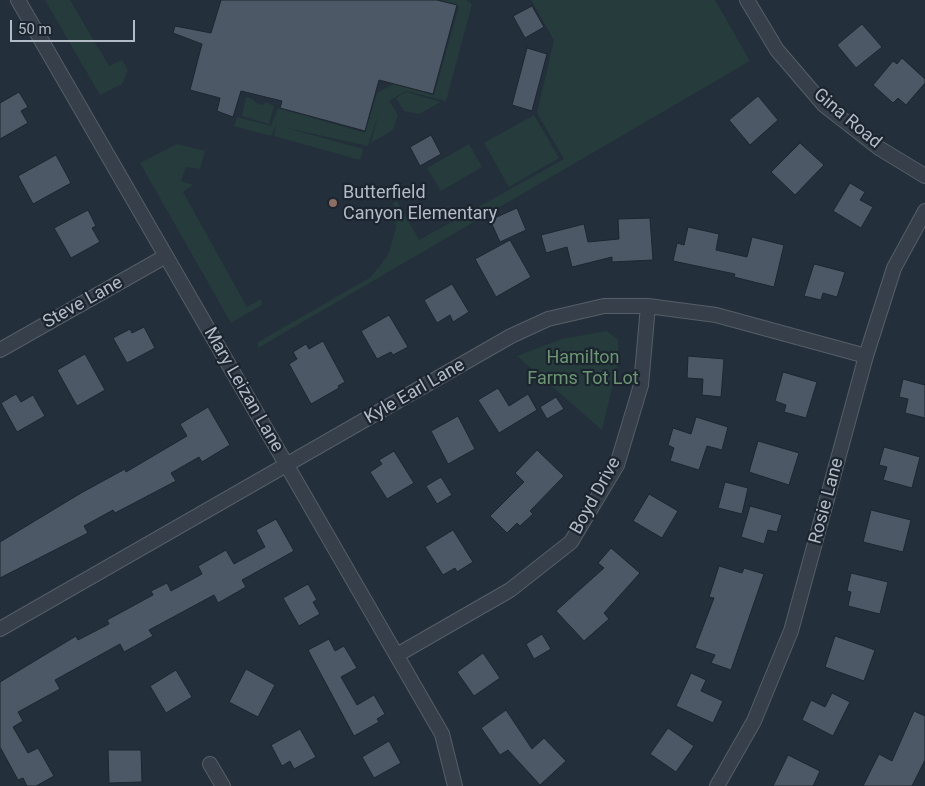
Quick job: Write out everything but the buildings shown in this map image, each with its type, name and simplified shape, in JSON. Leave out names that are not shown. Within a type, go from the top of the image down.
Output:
[{"type":"street","name":"Mary Leizan Lane","points":[[18,0],[442,734],[455,786]]},
{"type":"street","name":"Gina Road","points":[[747,0],[777,50],[824,105],[879,148],[925,176]]},
{"type":"street","name":"Rosie Lane","points":[[717,786],[754,721],[791,631],[866,356],[894,268],[925,211]]},
{"type":"street","name":"Steve Lane","points":[[0,350],[166,256]]},
{"type":"street","name":"Kyle Earl Lane","points":[[0,629],[511,336],[548,319],[604,306],[648,306],[716,315],[866,356]]},
{"type":"street","name":"Boyd Drive","points":[[397,655],[510,590],[571,542],[617,465],[641,384],[648,306]]},
{"type":"street","points":[[210,764],[223,786]]},
{"type":"green space","points":[[45,0],[70,0],[109,66],[122,60],[128,70],[122,84],[100,95]]},
{"type":"green space","points":[[440,0],[466,0],[472,4],[446,101],[406,91],[389,101],[398,115],[393,130],[371,143],[378,115],[368,146],[283,127],[363,149],[360,160],[274,136],[276,125],[271,136],[234,126],[237,117],[271,126],[278,108],[365,133],[377,93],[393,84],[434,95],[459,6]]},
{"type":"green space","points":[[531,0],[715,0],[750,61],[258,348],[258,342],[371,277],[388,255],[396,227],[393,203],[397,201],[419,240],[564,159],[537,113],[554,40]]},
{"type":"green space","points":[[406,92],[441,102],[419,114],[404,111],[396,98]]},
{"type":"green space","points":[[246,97],[262,105],[266,102],[274,106],[269,124],[242,116]]},
{"type":"green space","points":[[534,115],[559,158],[509,187],[484,143]]},
{"type":"green space","points":[[177,144],[205,151],[200,169],[186,167],[181,181],[193,185],[183,192],[247,307],[261,299],[262,305],[231,323],[140,163]]},
{"type":"green space","points":[[469,144],[482,167],[441,191],[427,168]]},
{"type":"green space","name":"Hamilton Farms Tot Lot","points":[[607,331],[618,340],[618,363],[602,430],[517,356],[562,339]]},
{"type":"place","name":"Butterfield Canyon Elementary","points":[[333,203]]}]
